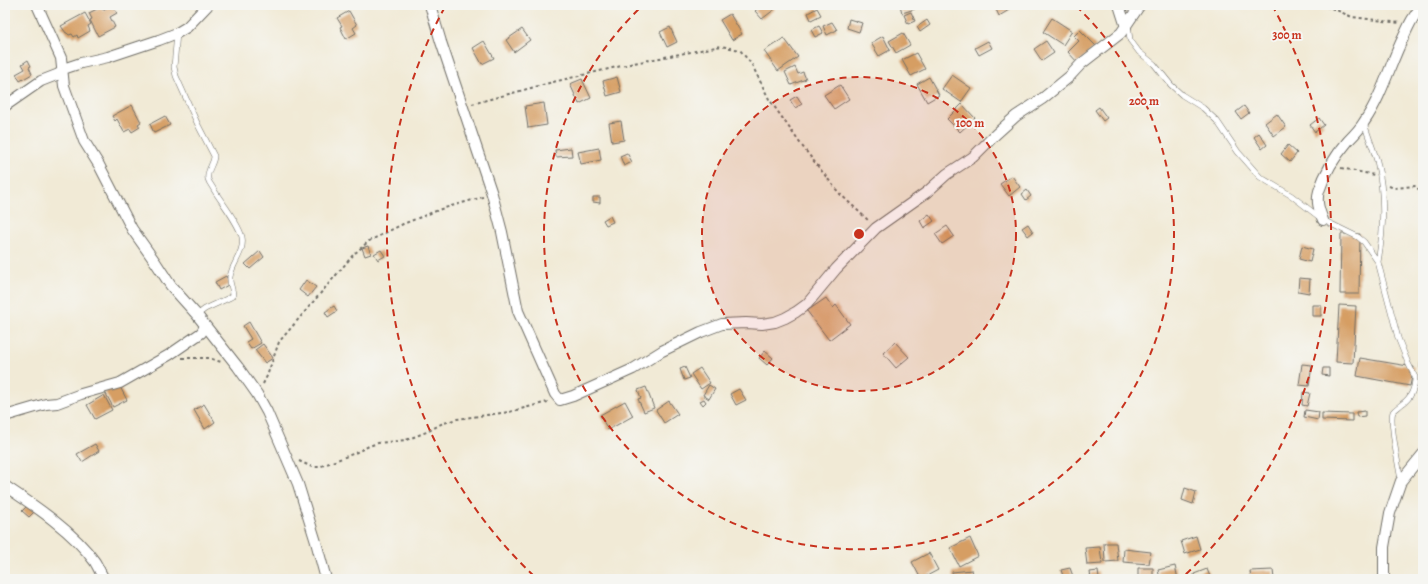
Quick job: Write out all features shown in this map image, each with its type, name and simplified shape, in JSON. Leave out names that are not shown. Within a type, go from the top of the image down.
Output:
[{"type":"street","points":[[37,5],[61,58],[64,86],[84,141],[99,165],[129,223],[171,286],[197,315],[238,367],[257,394],[267,412],[304,502],[326,579]]},
{"type":"street","points":[[5,106],[40,81],[59,74],[63,69],[108,57],[177,33],[187,27],[208,5]]},
{"type":"street","points":[[430,5],[492,194],[502,232],[518,311],[555,394],[560,400],[573,396],[633,369],[662,351],[722,324],[762,324],[785,318],[807,304],[836,269],[876,228],[927,192],[947,174],[972,157],[996,134],[1069,77],[1081,64],[1121,33],[1140,5]]},
{"type":"street","points":[[1119,5],[1127,26]]},
{"type":"street","points":[[1323,220],[1319,212],[1317,202],[1319,190],[1330,166],[1336,156],[1364,123],[1375,103],[1409,24],[1417,11],[1423,5]]},
{"type":"street","points":[[5,416],[46,404],[57,403],[81,394],[120,383],[169,355],[201,332],[205,325]]},
{"type":"street","points":[[1384,579],[1384,547],[1390,513],[1401,481],[1423,454]]},
{"type":"street","points":[[5,486],[32,504],[70,534],[95,562],[104,579]]},
{"type":"lane","points":[[1127,26],[1130,40],[1139,52],[1154,64],[1171,85],[1182,95],[1203,108],[1217,121],[1238,152],[1260,177],[1292,196],[1323,220],[1358,237],[1364,242],[1378,262],[1398,338],[1416,377],[1412,393],[1408,399],[1394,410],[1392,415],[1401,481]]},
{"type":"lane","points":[[177,33],[174,67],[176,76],[183,95],[214,156],[214,160],[208,173],[208,178],[220,200],[235,222],[242,239],[242,246],[229,279],[233,295],[205,309],[197,315]]},
{"type":"lane","points":[[1364,123],[1376,159],[1383,199],[1382,233],[1378,262]]},
{"type":"path","points":[[1320,5],[1352,17],[1409,24]]},
{"type":"path","points":[[462,106],[641,61],[721,46],[740,50],[752,65],[769,99],[802,146],[839,193],[876,228]]},
{"type":"path","points":[[1330,166],[1366,175],[1380,175],[1390,187],[1402,188],[1416,186],[1423,195]]},
{"type":"path","points":[[257,394],[267,376],[278,342],[354,254],[370,241],[403,224],[441,209],[492,194]]},
{"type":"path","points":[[169,355],[190,359],[214,359],[238,367]]},
{"type":"path","points":[[284,452],[312,467],[319,467],[369,446],[378,443],[406,440],[429,431],[441,424],[457,419],[509,412],[560,400]]},
{"type":"building","points":[[762,5],[771,5],[775,9],[762,19],[755,11]]},
{"type":"building","points":[[900,5],[913,5],[915,9],[902,13]]},
{"type":"building","points":[[994,5],[1006,5],[1009,10],[999,16]]},
{"type":"building","points":[[109,6],[110,8],[113,7],[117,13],[110,17],[115,27],[98,36],[90,20],[92,19],[89,13],[101,7],[103,10]]},
{"type":"building","points":[[817,8],[821,15],[811,20],[808,13]]},
{"type":"building","points":[[349,11],[357,25],[353,28],[356,33],[346,39],[340,27],[342,26],[337,18]]},
{"type":"building","points":[[911,12],[915,21],[908,24],[904,15]]},
{"type":"building","points":[[85,13],[91,24],[88,26],[90,31],[78,38],[77,35],[74,37],[72,34],[69,35],[66,33],[61,26]]},
{"type":"building","points":[[730,14],[742,34],[732,40],[720,20]]},
{"type":"building","points":[[1052,18],[1072,31],[1063,45],[1043,32]]},
{"type":"building","points":[[849,19],[862,23],[859,32],[847,28]]},
{"type":"building","points":[[927,20],[930,25],[920,32],[917,27]]},
{"type":"building","points":[[832,22],[837,30],[827,35],[823,26]]},
{"type":"building","points":[[819,26],[823,33],[815,37],[811,30]]},
{"type":"building","points":[[670,27],[677,42],[667,47],[660,32]]},
{"type":"building","points":[[522,29],[530,40],[514,52],[506,40]]},
{"type":"building","points":[[1080,30],[1096,46],[1078,63],[1068,52],[1079,41],[1074,36]]},
{"type":"building","points":[[903,33],[910,45],[896,53],[889,41]]},
{"type":"building","points":[[883,36],[890,50],[879,56],[871,43]]},
{"type":"building","points":[[784,38],[798,57],[778,71],[764,51]]},
{"type":"building","points":[[484,41],[494,58],[482,64],[473,48]]},
{"type":"building","points":[[988,41],[992,48],[979,55],[975,48]]},
{"type":"building","points":[[1046,41],[1054,53],[1042,61],[1034,49]]},
{"type":"building","points":[[916,53],[925,69],[911,76],[902,60]]},
{"type":"building","points":[[28,60],[31,66],[29,67],[32,74],[20,81],[16,74],[25,69],[22,64]]},
{"type":"building","points":[[795,67],[798,74],[803,72],[806,79],[791,85],[785,72]]},
{"type":"building","points":[[952,75],[971,88],[961,102],[942,89]]},
{"type":"building","points":[[617,77],[621,92],[607,96],[603,81]]},
{"type":"building","points":[[929,77],[939,95],[927,102],[917,84]]},
{"type":"building","points":[[582,79],[591,98],[579,104],[570,84]]},
{"type":"building","points":[[840,85],[849,99],[834,109],[824,95]]},
{"type":"building","points":[[797,96],[802,104],[795,108],[790,100]]},
{"type":"building","points":[[544,103],[547,125],[528,128],[525,106]]},
{"type":"building","points":[[962,104],[975,118],[960,132],[947,119]]},
{"type":"building","points":[[132,105],[141,122],[138,124],[140,127],[132,132],[130,129],[124,132],[117,119],[115,121],[112,116]]},
{"type":"building","points":[[1244,106],[1249,113],[1241,119],[1236,112]]},
{"type":"building","points":[[1099,107],[1107,118],[1103,121],[1095,110]]},
{"type":"building","points":[[1277,114],[1286,127],[1274,136],[1265,123]]},
{"type":"building","points":[[165,116],[170,125],[154,133],[150,124]]},
{"type":"building","points":[[1319,118],[1324,125],[1315,132],[1310,125]]},
{"type":"building","points":[[621,121],[624,140],[612,142],[609,123]]},
{"type":"building","points":[[1259,133],[1267,145],[1262,149],[1254,137]]},
{"type":"building","points":[[1288,145],[1297,153],[1290,162],[1281,154]]},
{"type":"building","points":[[571,148],[572,156],[556,157],[555,150]]},
{"type":"building","points":[[599,148],[601,160],[581,164],[578,152]]},
{"type":"building","points":[[627,153],[632,162],[624,166],[620,156]]},
{"type":"building","points":[[1012,176],[1020,187],[1009,196],[1000,184]]},
{"type":"building","points":[[1027,190],[1031,196],[1026,200],[1022,194]]},
{"type":"building","points":[[593,197],[600,197],[600,203],[593,202]]},
{"type":"building","points":[[929,214],[934,221],[924,228],[920,221]]},
{"type":"building","points":[[610,216],[613,222],[606,225],[603,220]]},
{"type":"building","points":[[1028,224],[1033,232],[1028,236],[1022,228]]},
{"type":"building","points":[[947,226],[954,236],[942,244],[935,234]]},
{"type":"building","points":[[1341,234],[1360,234],[1359,294],[1340,294]]},
{"type":"building","points":[[368,246],[371,254],[365,256],[362,248]]},
{"type":"building","points":[[1302,246],[1313,249],[1310,262],[1299,259]]},
{"type":"building","points":[[381,250],[385,256],[378,260],[374,254]]},
{"type":"building","points":[[260,251],[264,257],[250,269],[245,264]]},
{"type":"building","points":[[226,276],[230,284],[219,290],[215,282]]},
{"type":"building","points":[[1299,278],[1310,279],[1309,293],[1298,291]]},
{"type":"building","points":[[306,280],[316,287],[308,297],[299,290]]},
{"type":"building","points":[[826,298],[833,308],[836,305],[850,324],[829,340],[807,311]]},
{"type":"building","points":[[1312,305],[1321,305],[1321,316],[1312,316]]},
{"type":"building","points":[[1339,305],[1356,306],[1353,363],[1336,362]]},
{"type":"building","points":[[334,306],[337,311],[328,317],[325,312]]},
{"type":"building","points":[[249,322],[261,343],[251,349],[246,342],[251,339],[243,326]]},
{"type":"building","points":[[1423,337],[1423,369],[1420,368]]},
{"type":"building","points":[[895,342],[909,357],[896,368],[883,353]]},
{"type":"building","points":[[263,344],[273,358],[265,363],[255,350]]},
{"type":"building","points":[[765,351],[773,358],[767,365],[759,358]]},
{"type":"building","points":[[1360,358],[1414,367],[1410,386],[1357,376]]},
{"type":"building","points":[[1302,364],[1312,365],[1309,386],[1299,385]]},
{"type":"building","points":[[685,367],[690,378],[684,380],[680,369]]},
{"type":"building","points":[[700,368],[710,383],[701,389],[691,374]]},
{"type":"building","points":[[1323,368],[1329,368],[1329,376],[1322,375]]},
{"type":"building","points":[[119,385],[127,400],[113,407],[105,392]]},
{"type":"building","points":[[709,385],[715,389],[709,399],[703,395]]},
{"type":"building","points":[[646,387],[654,408],[644,412],[638,399],[641,398],[638,390]]},
{"type":"building","points":[[739,389],[746,400],[736,405],[730,394]]},
{"type":"building","points":[[1303,392],[1310,393],[1307,406],[1302,405]]},
{"type":"building","points":[[104,395],[112,410],[95,419],[87,405]]},
{"type":"building","points":[[704,399],[706,402],[703,405],[700,401]]},
{"type":"building","points":[[625,401],[633,416],[608,430],[600,415]]},
{"type":"building","points":[[669,401],[678,414],[664,423],[656,410]]},
{"type":"building","points":[[204,404],[215,422],[205,429],[194,410]]},
{"type":"building","points":[[1305,410],[1319,412],[1318,420],[1304,417]]},
{"type":"building","points":[[1365,411],[1365,416],[1357,417],[1356,412]]},
{"type":"building","points":[[1322,413],[1352,414],[1352,421],[1322,420]]},
{"type":"building","points":[[95,444],[99,451],[82,462],[77,454]]},
{"type":"building","points":[[1185,488],[1196,492],[1193,504],[1182,500]]},
{"type":"building","points":[[29,504],[36,510],[29,517],[22,511]]},
{"type":"building","points":[[1196,536],[1200,549],[1185,554],[1181,541]]},
{"type":"building","points":[[970,538],[978,556],[959,566],[950,548]]},
{"type":"building","points":[[1104,543],[1116,543],[1118,561],[1105,562]]},
{"type":"building","points":[[1100,547],[1102,564],[1087,565],[1085,548]]},
{"type":"building","points":[[1124,549],[1151,552],[1149,564],[1123,562]]},
{"type":"building","points":[[929,553],[938,570],[921,579],[912,562]]},
{"type":"building","points":[[1175,566],[1178,579],[1160,579],[1158,570]]},
{"type":"building","points":[[1070,568],[1074,579],[1064,579],[1061,570]]},
{"type":"building","points":[[1138,568],[1153,568],[1153,579],[1138,579]]},
{"type":"building","points":[[1207,569],[1211,579],[1200,579],[1199,577],[1195,579],[1194,574]]},
{"type":"building","points":[[972,570],[974,579],[953,579],[952,572]]},
{"type":"building","points":[[1273,570],[1274,579],[1251,579],[1250,571]]},
{"type":"building","points":[[1098,571],[1099,579],[1091,579],[1090,572]]}]
